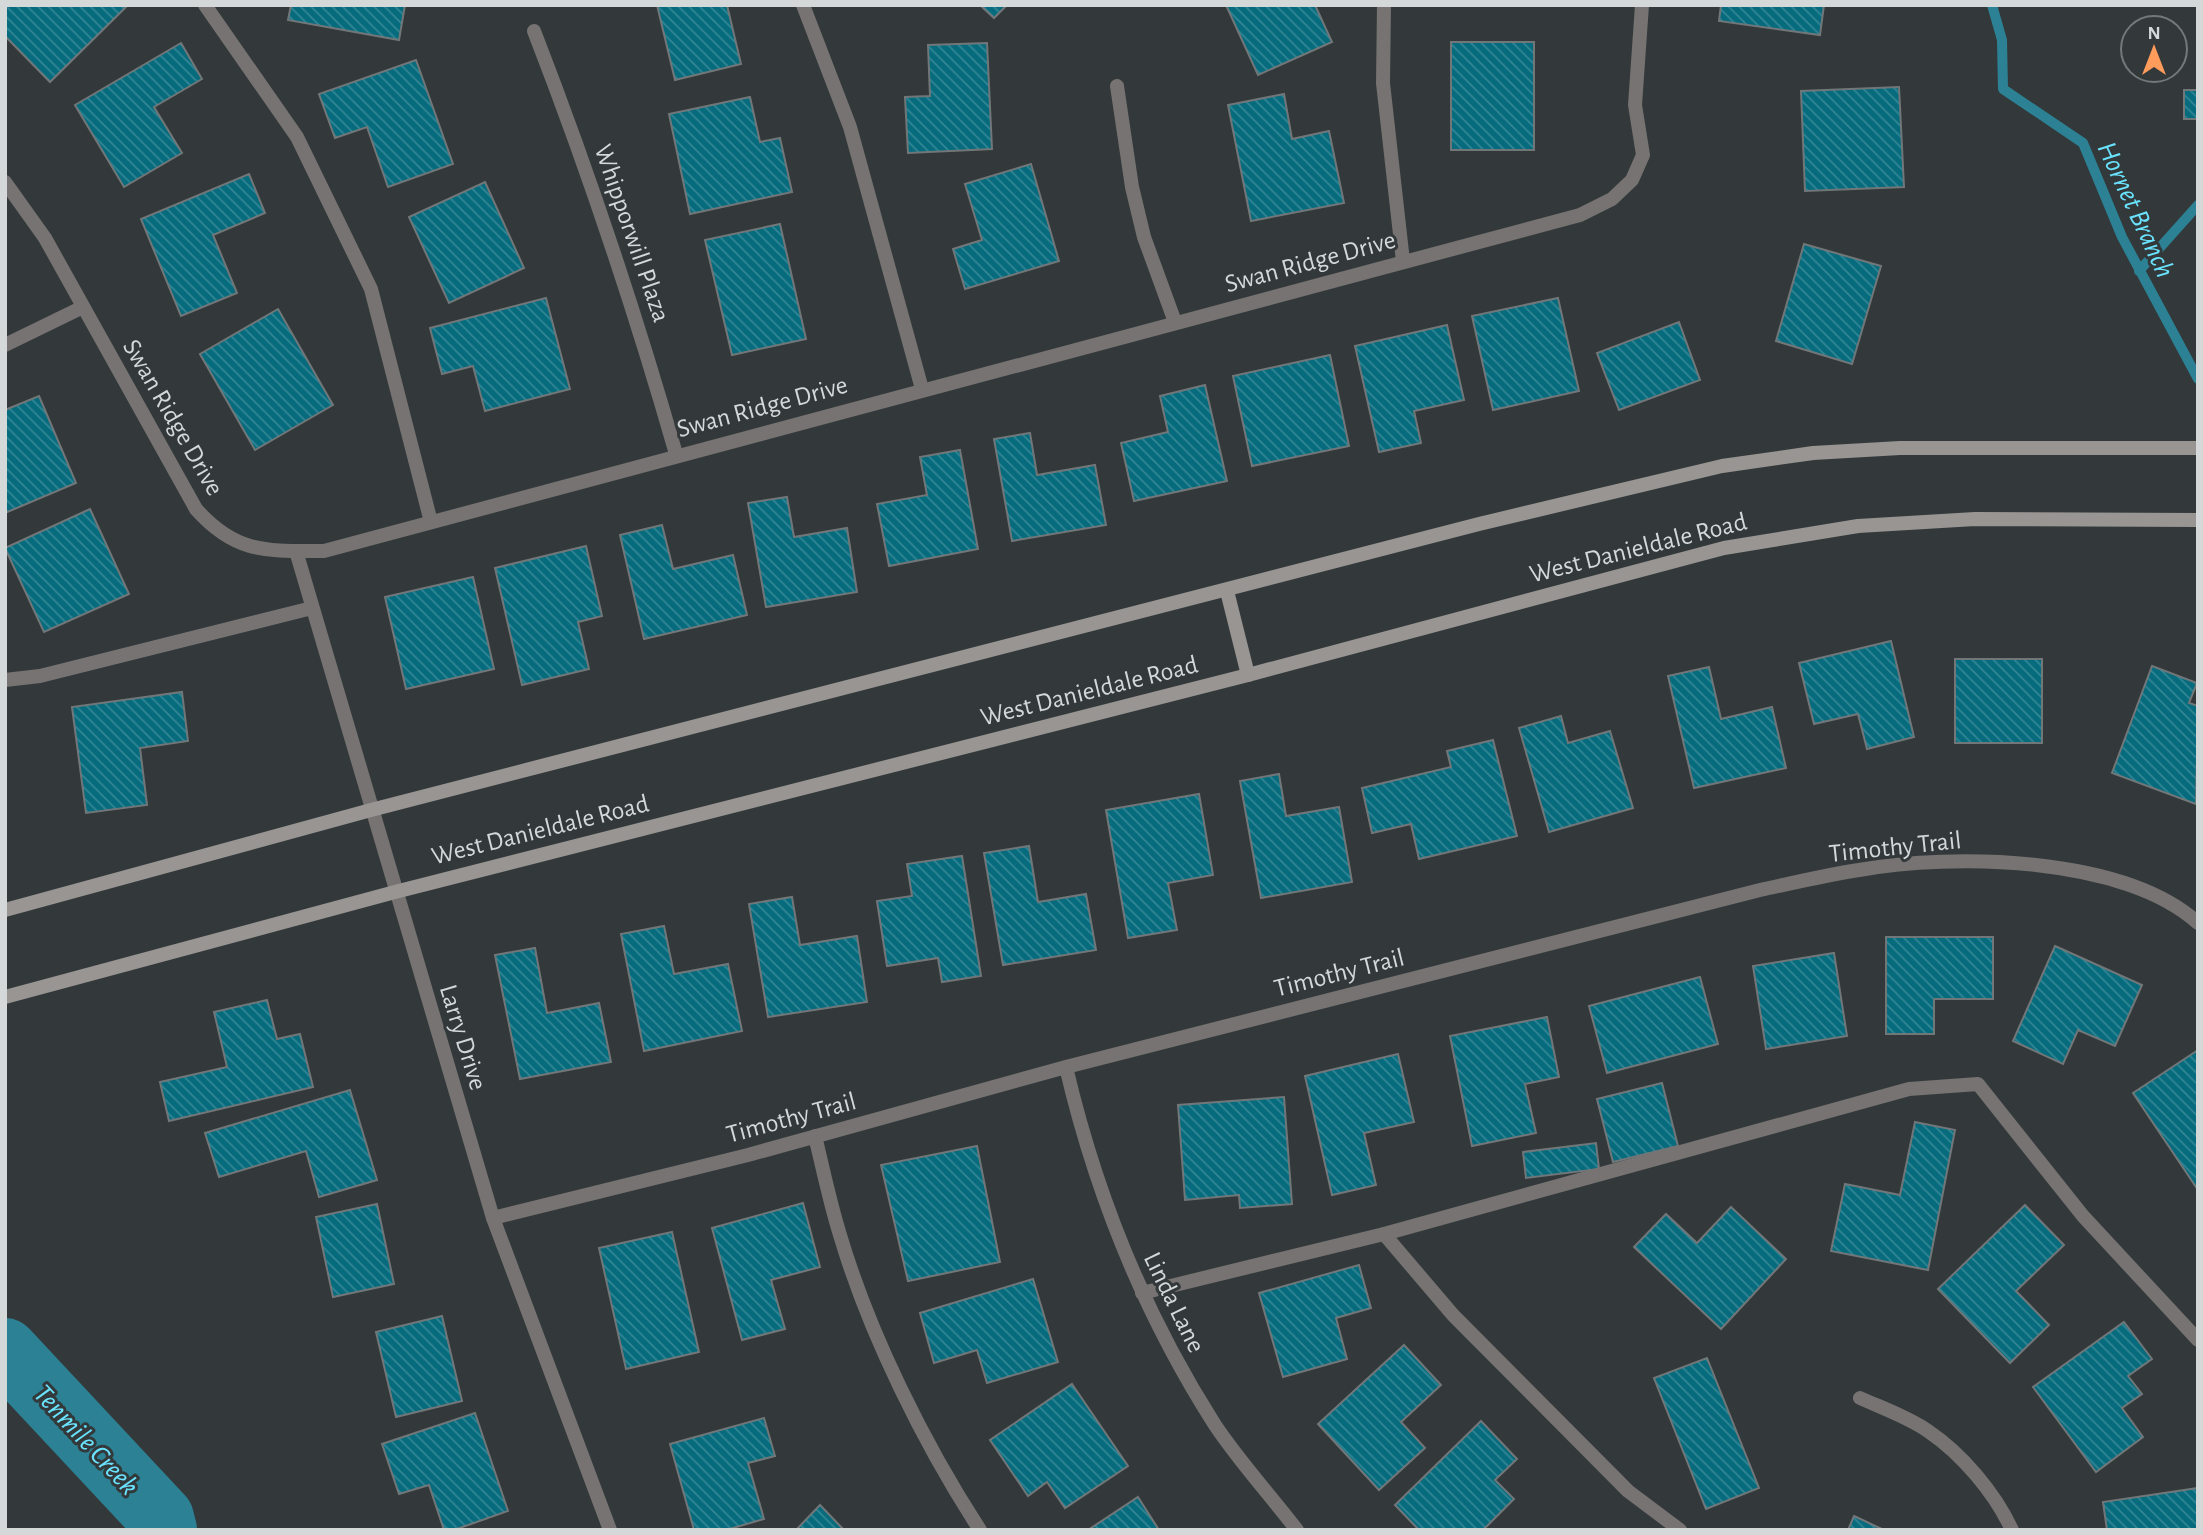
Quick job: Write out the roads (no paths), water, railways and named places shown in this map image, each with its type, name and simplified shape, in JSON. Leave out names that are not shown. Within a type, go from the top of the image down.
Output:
[{"type":"main road","points":[[5,910],[371,810],[1479,524],[1722,466],[1813,453],[1900,448],[2198,448]]},
{"type":"main road","name":"West Danieldale Road","points":[[6,997],[395,892],[1248,675],[1724,548],[1858,526],[1975,519],[2198,520]]},
{"type":"main road","points":[[1227,591],[1248,675]]},
{"type":"street","points":[[205,5],[297,137],[371,289],[430,522]]},
{"type":"street","points":[[803,5],[850,127],[922,389]]},
{"type":"street","points":[[1384,5],[1383,83],[1403,261]]},
{"type":"street","name":"Swan Ridge Drive","points":[[5,182],[45,238],[196,509],[214,529],[236,543],[266,551],[324,551],[676,454],[1580,215],[1612,200],[1632,180],[1643,155],[1635,105],[1642,5]]},
{"type":"street","name":"Whipporwill Plaza","points":[[534,31],[634,307],[676,454]]},
{"type":"street","points":[[1117,86],[1132,187],[1144,237],[1175,322]]},
{"type":"street","points":[[5,345],[83,307]]},
{"type":"street","name":"Larry Drive","points":[[296,551],[493,1218],[610,1530]]},
{"type":"street","points":[[5,680],[40,676],[312,608]]},
{"type":"street","name":"Timothy Trail","points":[[493,1218],[815,1136],[1066,1067],[1746,894],[1861,869],[1946,861],[2027,865],[2090,873],[2145,890],[2198,923]]},
{"type":"street","name":"Linda Lane","points":[[1066,1067],[1079,1126],[1112,1224],[1161,1335],[1216,1427],[1297,1530]]},
{"type":"street","points":[[1142,1293],[1384,1234],[1909,1089],[1978,1084],[2083,1216],[2198,1340]]},
{"type":"street","points":[[815,1136],[840,1236],[881,1347],[954,1491],[980,1530]]},
{"type":"street","points":[[1384,1234],[1453,1315],[1618,1481],[1680,1530]]},
{"type":"street","points":[[1860,1398],[1928,1431],[1969,1468],[2006,1516],[2012,1530]]},
{"type":"waterway","name":"Hornet Branch","points":[[1992,5],[2002,40],[2003,89],[2083,143],[2122,237],[2198,379]]},
{"type":"waterway","points":[[2139,271],[2198,205]]},
{"type":"waterway","name":"Tenmile Creek","points":[[5,1351],[161,1518],[164,1530]]}]
